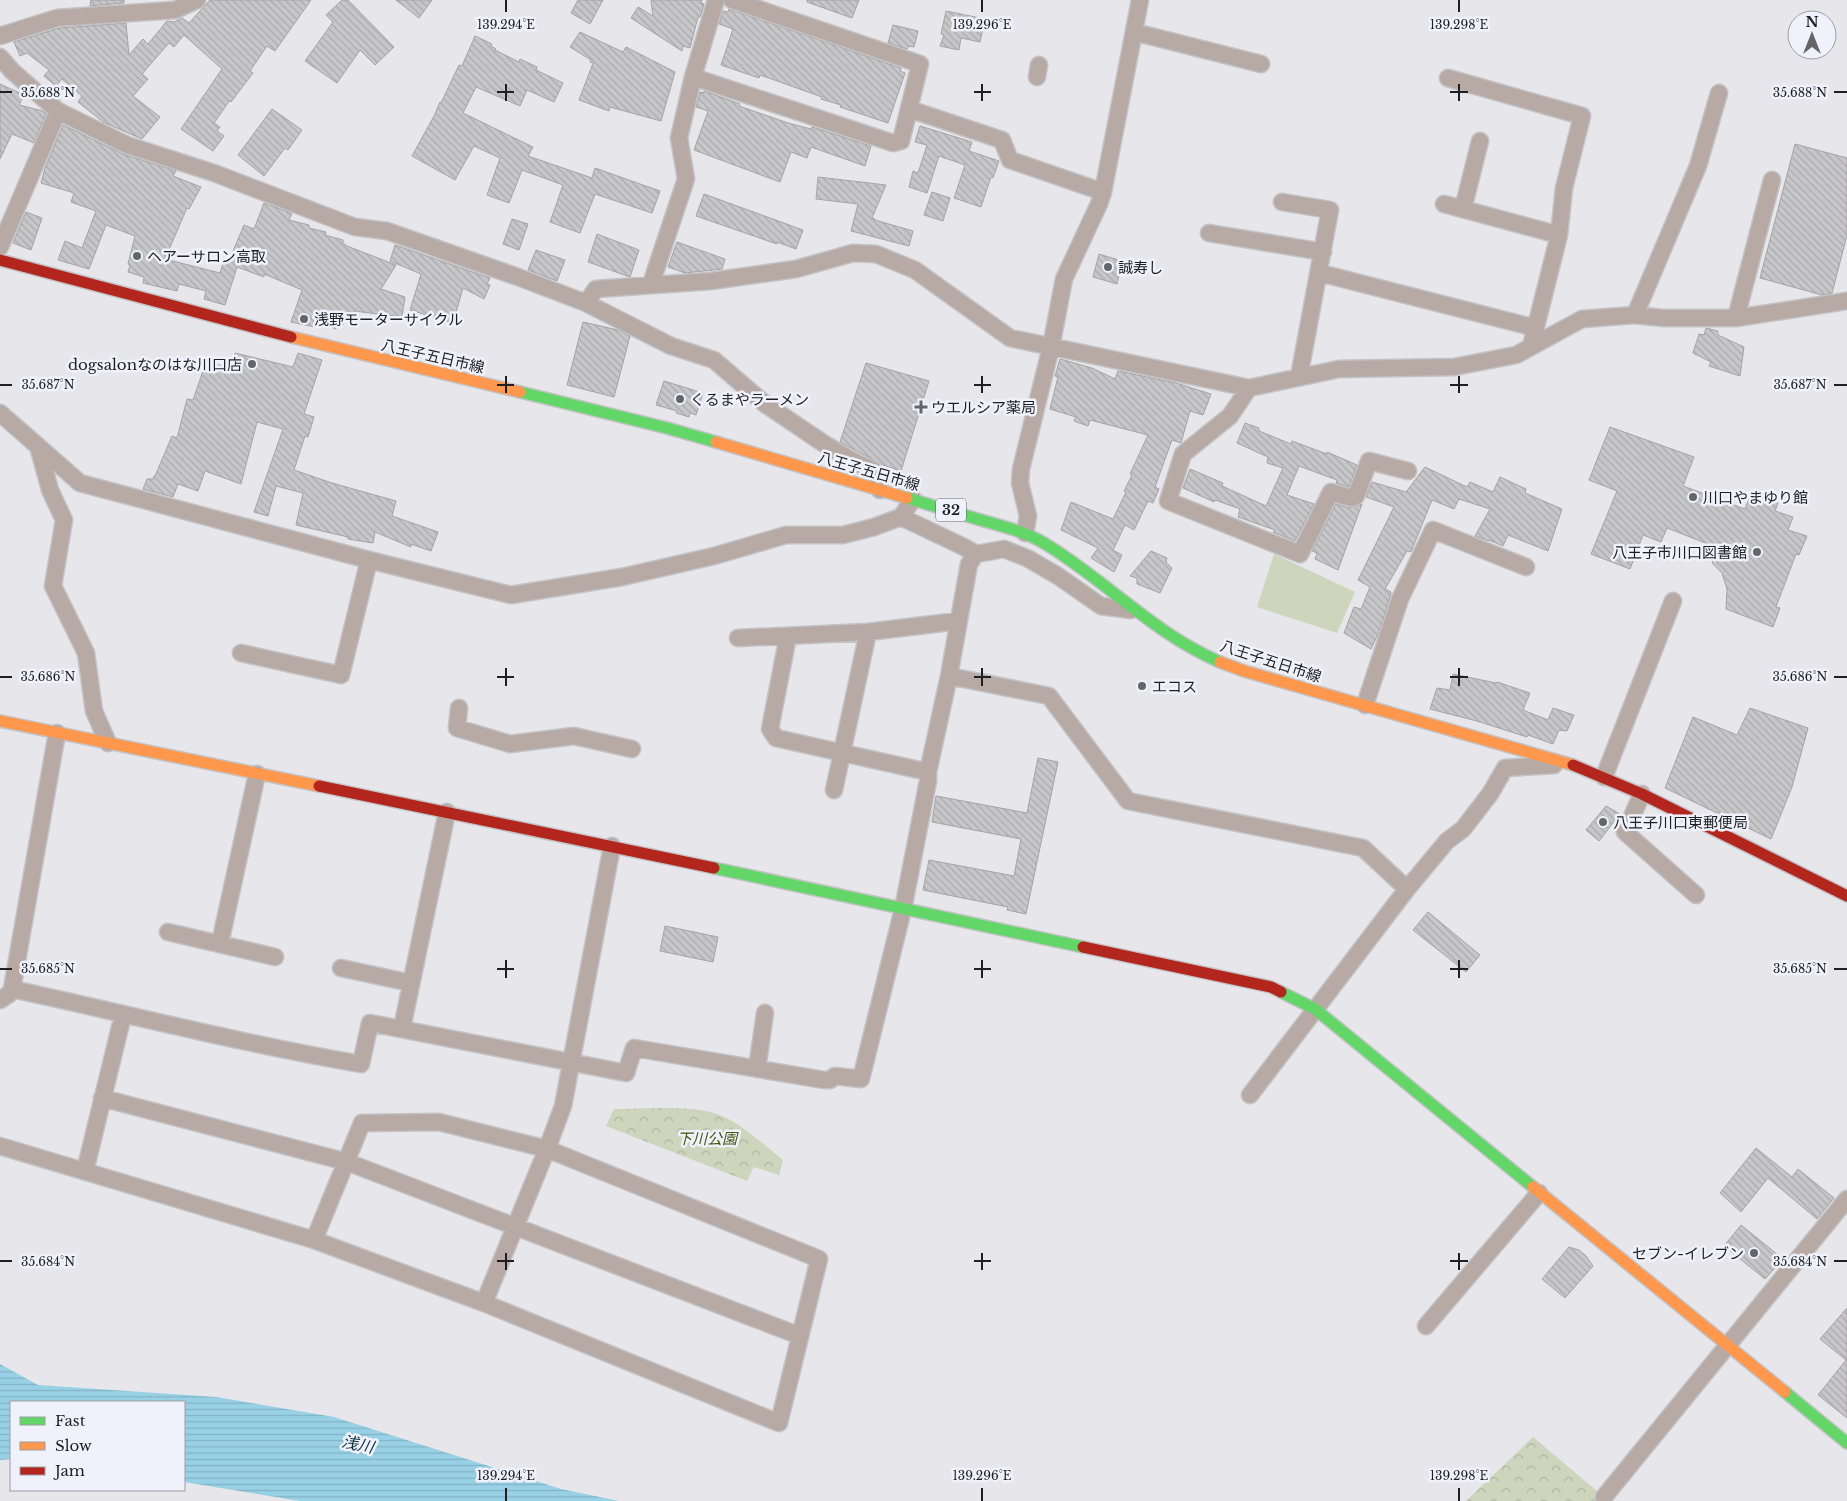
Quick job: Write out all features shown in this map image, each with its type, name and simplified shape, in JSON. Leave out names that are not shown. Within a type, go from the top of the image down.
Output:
[{"type":"street","points":[[0,36],[57,18],[175,10],[197,0]]},
{"type":"street","points":[[651,284],[686,179],[678,138],[693,77],[716,0]]},
{"type":"street","points":[[693,77],[893,143],[901,141],[920,64],[732,0]]},
{"type":"street","points":[[1025,533],[1028,516],[1020,482],[1021,469],[1051,347],[1064,279],[1103,192],[1140,0]]},
{"type":"street","points":[[1134,32],[1261,64]]},
{"type":"street","points":[[0,57],[12,71],[58,111],[127,145],[214,173],[355,227],[387,231],[518,276],[586,302],[671,346],[714,360],[764,404],[823,443],[853,461],[875,471],[880,490]]},
{"type":"street","points":[[1448,78],[1582,116],[1564,188],[1559,235],[1532,346]]},
{"type":"street","points":[[1635,315],[1698,166],[1719,93]]},
{"type":"street","points":[[909,109],[1002,140],[1010,160],[1103,192]]},
{"type":"street","points":[[0,247],[58,111]]},
{"type":"street","points":[[1463,209],[1480,141]]},
{"type":"street","points":[[1736,318],[1764,189]]},
{"type":"street","points":[[1282,202],[1330,210],[1320,273],[1299,377]]},
{"type":"street","points":[[1444,204],[1559,235]]},
{"type":"street","points":[[1209,233],[1323,252]]},
{"type":"street","points":[[586,302],[596,289],[711,281],[796,269],[852,253],[876,254],[916,270],[1010,338],[1249,388],[1339,369],[1454,367],[1516,354],[1582,319],[1635,315],[1663,318],[1736,318],[1847,301]]},
{"type":"street","name":"八王子五日市線","points":[[0,260],[273,332],[667,428],[1025,533],[1061,553],[1162,631],[1185,645],[1228,665],[1574,764],[1642,794],[1847,896]]},
{"type":"street","points":[[1320,273],[1536,328]]},
{"type":"street","points":[[1249,388],[1230,416],[1183,454],[1168,501],[1300,554],[1331,492],[1351,498],[1356,496],[1369,461],[1408,472]]},
{"type":"street","points":[[0,413],[80,483],[369,560],[511,595],[622,577],[714,556],[786,534],[843,534],[874,527],[901,517],[913,499]]},
{"type":"street","points":[[38,446],[50,490],[64,520],[53,586],[86,653],[94,711],[108,743]]},
{"type":"street","points":[[901,517],[976,554],[1004,549],[1035,562],[1101,606],[1135,611]]},
{"type":"street","points":[[1365,705],[1400,599],[1433,530],[1526,567]]},
{"type":"street","points":[[57,733],[6,994],[97,1007],[123,1015],[246,1042],[361,1064],[370,1023],[626,1073],[634,1048],[824,1080],[830,1080],[835,1076],[861,1079],[903,909],[969,564],[976,554]]},
{"type":"street","points":[[241,653],[341,675],[369,560]]},
{"type":"street","points":[[1604,776],[1673,602]]},
{"type":"street","points":[[738,638],[868,632],[958,621]]},
{"type":"street","points":[[834,790],[844,752],[868,632]]},
{"type":"street","points":[[788,636],[770,730],[776,738],[928,772]]},
{"type":"street","points":[[949,676],[1049,696],[1128,801],[1363,848],[1407,889]]},
{"type":"street","points":[[459,708],[457,728],[510,744],[574,736],[632,749]]},
{"type":"street","points":[[0,721],[612,846],[1271,987],[1314,1009],[1847,1443]]},
{"type":"street","points":[[1250,1095],[1407,889],[1447,841],[1463,828],[1490,794],[1504,768],[1574,764]]},
{"type":"street","points":[[220,943],[257,774]]},
{"type":"street","points":[[1642,794],[1625,832],[1696,895]]},
{"type":"street","points":[[402,1028],[446,812]]},
{"type":"street","points":[[484,1303],[563,1106],[612,846]]},
{"type":"street","points":[[168,932],[275,956]]},
{"type":"street","points":[[341,968],[411,983]]},
{"type":"street","points":[[757,1069],[765,1014]]},
{"type":"street","points":[[85,1171],[123,1015]]},
{"type":"street","points":[[102,1098],[347,1162],[516,1225],[800,1336]]},
{"type":"street","points":[[0,1146],[314,1240],[484,1303],[779,1423],[819,1259],[547,1149],[439,1122],[362,1123],[314,1240]]},
{"type":"street","points":[[1426,1326],[1539,1193]]},
{"type":"street","points":[[1604,1497],[1847,1199]]},
{"type":"green space","points":[[1274,554],[1355,592],[1337,633],[1257,607]]},
{"type":"green space","name":"下川公園","points":[[614,1109],[691,1109],[714,1113],[724,1117],[742,1127],[783,1160],[779,1175],[754,1167],[747,1181],[606,1126]]},
{"type":"green space","points":[[1533,1437],[1604,1497],[1604,1501],[1466,1501]]},
{"type":"water","name":"浅川","points":[[0,1364],[38,1385],[216,1397],[334,1417],[561,1489],[619,1501],[300,1501],[185,1482],[185,1401],[10,1401],[10,1459],[0,1460]]},
{"type":"building","points":[[91,0],[124,0],[124,3],[90,6]]},
{"type":"building","points":[[210,0],[311,0],[275,51],[267,46],[250,71],[253,73],[231,102],[230,100],[214,123],[220,127],[217,131],[224,136],[213,151],[181,129],[222,69],[184,35],[174,47],[169,43],[142,74],[148,79],[133,96],[160,117],[142,139],[103,122],[78,102],[82,96],[62,79],[56,86],[44,76],[49,70],[27,53],[20,56],[14,42],[59,28],[126,23],[129,55],[143,39],[148,44],[167,21],[174,22],[182,18],[189,23]]},
{"type":"building","points":[[342,0],[348,0],[394,47],[375,65],[360,50],[337,83],[305,61],[333,22],[326,15]]},
{"type":"building","points":[[396,0],[432,0],[419,18]]},
{"type":"building","points":[[578,0],[603,0],[590,24],[571,13]]},
{"type":"building","points":[[651,0],[702,0],[701,3],[704,4],[700,17],[698,17],[690,48],[683,46],[682,51],[631,18],[638,7],[653,16]]},
{"type":"building","points":[[807,0],[859,0],[852,18],[807,2]]},
{"type":"building","points":[[729,9],[901,68],[900,71],[905,73],[888,123],[840,107],[841,105],[821,99],[822,97],[760,75],[759,78],[721,65],[733,29],[719,24],[723,11],[728,12]]},
{"type":"building","points":[[946,11],[985,19],[980,42],[961,38],[959,50],[940,46],[944,35],[941,34]]},
{"type":"building","points":[[893,25],[918,31],[914,47],[909,46],[907,49],[888,43]]},
{"type":"building","points":[[580,32],[623,52],[626,47],[675,72],[661,121],[610,107],[609,111],[579,100],[593,63],[570,47]]},
{"type":"building","points":[[475,36],[492,44],[491,46],[495,50],[519,62],[520,59],[537,67],[536,70],[563,83],[554,102],[527,90],[520,106],[476,87],[463,113],[533,147],[528,156],[592,178],[595,168],[660,191],[652,213],[595,194],[580,233],[550,222],[563,185],[522,170],[509,203],[487,195],[500,158],[474,146],[455,180],[412,156],[459,65],[462,66]]},
{"type":"building","points":[[0,84],[24,95],[19,105],[43,111],[46,114],[34,143],[12,134],[0,159]]},
{"type":"building","points":[[704,91],[740,104],[739,106],[788,123],[811,129],[812,127],[871,146],[865,166],[811,147],[807,158],[791,152],[780,182],[694,150],[708,111],[696,107],[700,92],[704,93]]},
{"type":"building","points":[[272,109],[302,130],[288,150],[285,148],[264,176],[238,155]]},
{"type":"building","points":[[63,125],[123,154],[176,171],[173,176],[201,187],[189,209],[187,208],[165,259],[220,273],[224,261],[228,263],[244,225],[254,229],[264,203],[292,213],[289,220],[326,232],[325,235],[343,240],[343,243],[347,246],[396,265],[381,289],[405,297],[402,317],[354,311],[350,320],[345,318],[343,325],[338,323],[336,329],[317,321],[315,327],[291,322],[302,290],[264,274],[264,277],[237,267],[225,305],[204,299],[206,291],[179,284],[177,291],[143,283],[144,277],[128,272],[130,265],[128,264],[135,236],[106,225],[89,269],[58,260],[65,241],[82,248],[96,211],[71,202],[74,193],[41,183],[45,168]]},
{"type":"building","points":[[920,126],[972,142],[969,151],[999,161],[993,178],[991,177],[981,207],[954,198],[965,165],[939,156],[927,193],[909,187],[913,171],[918,173],[927,145],[915,142]]},
{"type":"building","points":[[1795,144],[1847,158],[1847,235],[1832,293],[1822,295],[1760,278]]},
{"type":"building","points":[[818,177],[886,185],[872,218],[913,231],[909,246],[851,231],[858,204],[816,199]]},
{"type":"building","points":[[932,192],[950,198],[943,221],[924,215]]},
{"type":"building","points":[[704,194],[803,230],[796,249],[696,216]]},
{"type":"building","points":[[26,212],[42,218],[31,250],[13,243]]},
{"type":"building","points":[[512,219],[528,224],[519,250],[503,244]]},
{"type":"building","points":[[597,234],[639,250],[630,277],[588,262]]},
{"type":"building","points":[[677,242],[725,259],[722,269],[685,273],[668,267]]},
{"type":"building","points":[[395,245],[490,278],[487,284],[490,285],[484,299],[463,288],[453,323],[410,310],[421,274],[390,261]]},
{"type":"building","points":[[536,250],[565,260],[557,281],[528,270]]},
{"type":"building","name":"誠寿し","points":[[1099,254],[1122,261],[1117,284],[1093,277]]},
{"type":"building","points":[[583,322],[618,330],[630,336],[614,397],[567,385]]},
{"type":"building","points":[[1706,328],[1718,331],[1718,335],[1744,347],[1740,376],[1709,366],[1711,362],[1693,353],[1699,334],[1704,335]]},
{"type":"building","points":[[235,353],[293,367],[298,353],[322,360],[304,414],[314,417],[308,437],[305,436],[294,470],[396,501],[392,516],[438,532],[431,551],[411,544],[411,547],[375,532],[373,543],[348,539],[348,537],[296,525],[303,493],[276,486],[268,516],[254,512],[283,429],[257,422],[241,484],[205,471],[198,491],[178,484],[173,497],[143,489],[147,479],[153,479],[155,476],[172,436],[177,438],[187,399],[193,400],[204,368],[215,369],[216,364],[232,369]]},
{"type":"building","points":[[1060,359],[1092,368],[1115,379],[1118,371],[1176,383],[1211,394],[1203,415],[1190,411],[1181,443],[1172,440],[1155,487],[1159,489],[1153,503],[1148,501],[1134,530],[1125,525],[1113,550],[1122,555],[1114,572],[1091,558],[1098,548],[1061,530],[1071,502],[1113,519],[1126,492],[1124,491],[1132,475],[1130,474],[1148,435],[1090,420],[1088,426],[1074,421],[1076,417],[1050,409],[1058,377],[1055,376]]},
{"type":"building","points":[[866,363],[929,381],[901,471],[883,465],[840,442]]},
{"type":"building","name":"くるまやラーメン","points":[[664,381],[703,393],[696,415],[690,413],[689,417],[676,413],[677,411],[656,405]]},
{"type":"building","points":[[1245,423],[1291,444],[1292,441],[1327,454],[1327,452],[1357,465],[1349,487],[1336,483],[1337,480],[1299,466],[1287,495],[1314,504],[1295,541],[1273,532],[1275,530],[1238,517],[1240,509],[1215,500],[1214,502],[1183,488],[1190,469],[1223,483],[1222,486],[1266,506],[1283,468],[1267,463],[1268,457],[1237,443]]},
{"type":"building","points":[[1610,427],[1694,457],[1683,486],[1745,509],[1751,493],[1778,503],[1775,511],[1793,517],[1788,530],[1807,536],[1799,555],[1796,554],[1776,607],[1780,608],[1773,627],[1726,609],[1727,589],[1722,573],[1712,563],[1718,548],[1667,528],[1661,542],[1643,535],[1630,569],[1591,554],[1617,491],[1589,480]]},
{"type":"building","points":[[1425,467],[1467,487],[1470,482],[1493,492],[1500,477],[1526,489],[1525,493],[1562,509],[1548,551],[1508,535],[1503,546],[1475,536],[1490,509],[1459,499],[1454,509],[1432,500],[1411,552],[1407,551],[1385,589],[1391,592],[1390,597],[1379,632],[1371,649],[1344,633],[1354,607],[1361,609],[1370,587],[1358,580],[1394,507],[1366,497],[1372,482],[1406,492]]},
{"type":"building","points":[[1336,504],[1349,508],[1362,504],[1338,570],[1315,559],[1317,553],[1312,551]]},
{"type":"building","points":[[1151,551],[1167,558],[1166,562],[1172,568],[1160,593],[1137,584],[1137,578],[1130,576]]},
{"type":"building","points":[[1453,674],[1497,682],[1530,693],[1523,710],[1548,720],[1553,708],[1574,715],[1567,731],[1559,730],[1553,744],[1528,735],[1527,737],[1477,721],[1430,709],[1437,688],[1450,690]]},
{"type":"building","points":[[1750,708],[1808,728],[1792,787],[1771,839],[1665,788],[1693,717],[1737,735]]},
{"type":"building","points":[[1038,758],[1058,762],[1026,914],[1007,910],[1008,907],[923,890],[929,860],[1014,876],[1021,839],[932,822],[936,796],[1027,813]]},
{"type":"building","name":"八王子川口東郵便局","points":[[1606,806],[1620,814],[1599,841],[1586,830]]},
{"type":"building","points":[[1428,912],[1480,955],[1466,972],[1413,930]]},
{"type":"building","points":[[665,926],[718,937],[713,962],[660,951]]},
{"type":"building","points":[[1756,1148],[1792,1177],[1798,1169],[1834,1198],[1817,1219],[1768,1178],[1741,1212],[1720,1193]]},
{"type":"building","name":"セブン-イレブン","points":[[1741,1225],[1783,1259],[1765,1279],[1724,1246]]},
{"type":"building","points":[[1569,1247],[1579,1250],[1593,1266],[1565,1298],[1542,1279]]},
{"type":"building","points":[[1847,1308],[1847,1418],[1818,1395],[1846,1360],[1820,1339]]},
{"type":"traffic: fast","points":[[520,392],[716,442]]},
{"type":"traffic: fast","points":[[907,498],[1037,539],[1088,573],[1172,636],[1220,662]]},
{"type":"traffic: fast","points":[[714,868],[1083,947]]},
{"type":"traffic: fast","points":[[1281,992],[1315,1009],[1533,1187]]},
{"type":"traffic: fast","points":[[1785,1392],[1847,1443]]},
{"type":"traffic: slow","points":[[291,337],[520,392]]},
{"type":"traffic: slow","points":[[716,442],[907,498]]},
{"type":"traffic: slow","points":[[1220,662],[1244,671],[1573,765]]},
{"type":"traffic: slow","points":[[0,721],[319,786]]},
{"type":"traffic: slow","points":[[1533,1187],[1785,1392]]},
{"type":"traffic: jam","points":[[0,260],[291,337]]},
{"type":"traffic: jam","points":[[1573,765],[1642,794],[1847,896]]},
{"type":"traffic: jam","points":[[319,786],[714,868]]},
{"type":"traffic: jam","points":[[1083,947],[1271,987],[1281,992]]},
{"type":"place","name":"ヘアーサロン高取","points":[[137,256]]},
{"type":"place","name":"誠寿し","points":[[1108,267]]},
{"type":"place","name":"浅野モーターサイクル","points":[[304,319]]},
{"type":"place","name":"dogsalonなのはな川口店","points":[[252,364]]},
{"type":"place","name":"くるまやラーメン","points":[[680,399]]},
{"type":"place","name":"ウエルシア薬局","points":[[921,407]]},
{"type":"place","name":"川口やまゆり館","points":[[1693,497]]},
{"type":"place","name":"八王子市川口図書館","points":[[1757,552]]},
{"type":"place","name":"エコス","points":[[1142,686]]},
{"type":"place","name":"八王子川口東郵便局","points":[[1603,822]]},
{"type":"place","name":"セブン-イレブン","points":[[1754,1253]]}]
